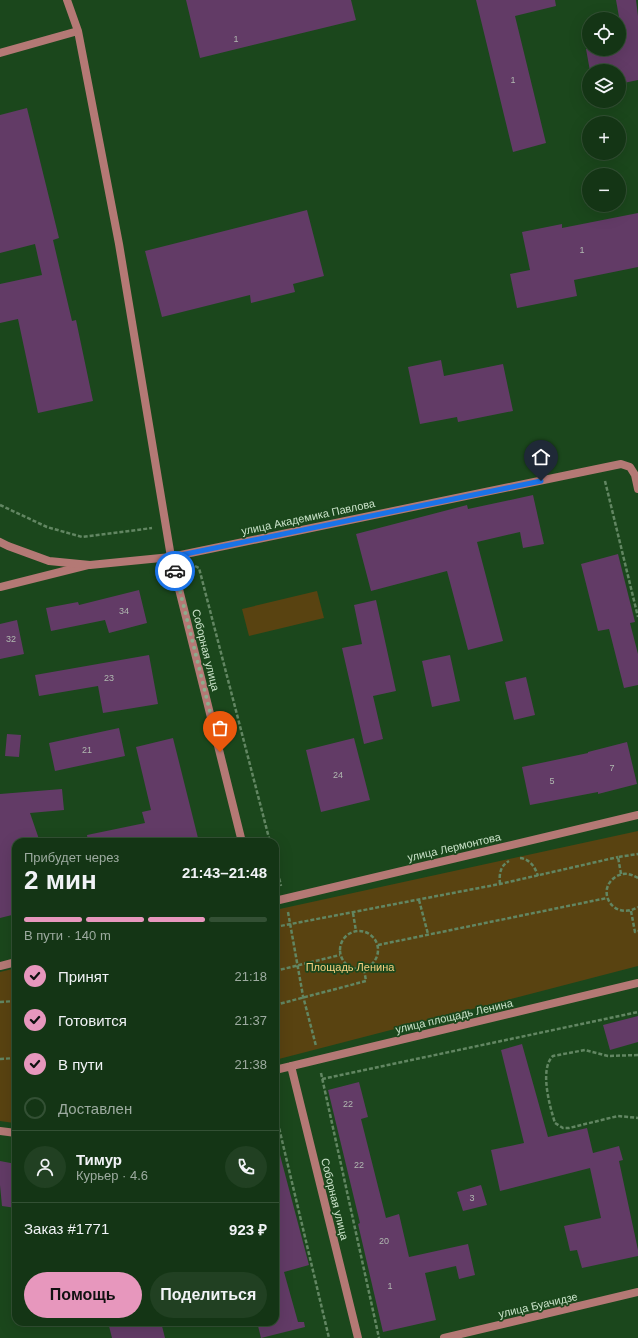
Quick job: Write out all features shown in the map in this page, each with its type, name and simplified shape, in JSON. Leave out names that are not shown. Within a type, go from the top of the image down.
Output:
[{"type":"street","name":"Соборная улица","points":[[67,0],[78,31],[119,244],[171,557],[241,838]]},
{"type":"street","points":[[0,54],[78,31]]},
{"type":"street","name":"улица Академика Павлова","points":[[0,542],[49,561],[90,565],[171,557],[621,464],[630,467],[636,474]]},
{"type":"street","points":[[636,474],[638,490]]},
{"type":"street","points":[[0,587],[90,565]]},
{"type":"street","name":"улица Лермонтова","points":[[279,900],[638,815]]},
{"type":"street","points":[[0,966],[12,963]]},
{"type":"street","name":"улица площадь Ленина","points":[[279,1069],[638,983]]},
{"type":"street","name":"Соборная улица","points":[[291,1066],[358,1338]]},
{"type":"street","points":[[0,1131],[12,1133]]},
{"type":"street","name":"улица Буачидзе","points":[[444,1338],[638,1292]]},
{"type":"path","points":[[602,468],[638,617]]},
{"type":"path","points":[[0,505],[47,526],[82,537],[166,526]]},
{"type":"path","points":[[191,553],[194,566],[199,568],[269,838]]},
{"type":"path","points":[[279,926],[500,884],[618,857],[638,854]]},
{"type":"path","points":[[618,857],[621,874]]},
{"type":"path","points":[[500,884],[499,876],[501,868],[514,858],[523,858],[530,862],[536,868],[538,876]]},
{"type":"path","points":[[638,878],[631,874],[621,874],[612,879],[607,888],[607,898],[612,906],[621,911],[631,911],[638,907]]},
{"type":"path","points":[[378,945],[607,898]]},
{"type":"path","points":[[419,900],[428,935]]},
{"type":"path","points":[[631,911],[635,932],[638,931]]},
{"type":"path","points":[[288,912],[303,996],[319,1059],[322,1079],[379,1338]]},
{"type":"path","points":[[353,912],[356,931]]},
{"type":"path","points":[[356,931],[365,932],[373,937],[378,945],[378,955],[373,964],[364,969],[354,969],[345,964],[340,955],[341,944],[346,936],[356,931]]},
{"type":"path","points":[[279,970],[340,955]]},
{"type":"path","points":[[279,1004],[303,996],[366,981],[364,969]]},
{"type":"path","points":[[0,1002],[12,1001]]},
{"type":"path","points":[[322,1079],[638,1012]]},
{"type":"path","points":[[638,1055],[608,1056],[585,1050],[553,1056],[548,1064],[546,1090],[555,1123],[563,1128],[569,1128],[618,1116],[638,1118]]},
{"type":"path","points":[[0,1059],[12,1058]]},
{"type":"path","points":[[279,1128],[329,1338]]},
{"type":"green space","points":[[317,591],[324,618],[249,636],[242,609]]},
{"type":"green space","name":"Площадь Ленина","points":[[638,831],[638,966],[279,1059],[279,909]]},
{"type":"green space","points":[[12,969],[12,1123],[0,1121],[0,972]]},
{"type":"building","points":[[186,0],[351,0],[356,20],[200,58]]},
{"type":"building","points":[[476,0],[555,0],[556,6],[515,16],[546,143],[513,152]]},
{"type":"building","points":[[616,0],[636,0],[638,16],[638,80],[626,83],[626,64],[589,64],[587,56],[626,56],[626,12],[618,12]]},
{"type":"building","points":[[27,108],[59,238],[53,240],[72,321],[76,320],[93,401],[38,413],[18,319],[0,323],[0,284],[42,275],[35,244],[0,253],[0,115]]},
{"type":"building","points":[[307,210],[324,276],[293,284],[295,292],[251,303],[250,295],[162,317],[145,251]]},
{"type":"building","points":[[638,213],[638,267],[574,280],[577,296],[517,308],[510,274],[530,270],[522,232],[562,224],[562,228]]},
{"type":"building","points":[[441,360],[444,376],[503,364],[513,411],[458,422],[457,417],[420,424],[408,367]]},
{"type":"building","points":[[533,495],[544,544],[523,548],[520,532],[477,542],[503,641],[468,650],[447,571],[371,591],[356,534],[467,505],[468,509]]},
{"type":"building","points":[[618,554],[635,622],[630,623],[638,654],[638,685],[624,688],[609,629],[598,631],[581,564]]},
{"type":"building","points":[[139,590],[147,623],[109,633],[105,620],[51,631],[46,608],[78,602],[79,605]]},
{"type":"building","points":[[376,600],[396,691],[373,696],[383,739],[364,744],[342,648],[362,644],[354,605]]},
{"type":"building","points":[[17,620],[24,654],[0,659],[0,624]]},
{"type":"building","points":[[149,655],[158,704],[103,713],[98,686],[39,696],[35,675]]},
{"type":"building","points":[[450,655],[460,701],[432,707],[422,661]]},
{"type":"building","points":[[526,677],[535,715],[514,720],[505,682]]},
{"type":"building","points":[[119,728],[125,756],[55,771],[49,743]]},
{"type":"building","points":[[7,734],[21,735],[19,757],[5,756]]},
{"type":"building","points":[[173,738],[198,838],[87,838],[87,835],[145,823],[142,812],[151,810],[136,747]]},
{"type":"building","points":[[354,738],[370,800],[321,812],[306,750]]},
{"type":"building","points":[[627,742],[637,784],[598,794],[598,792],[530,805],[522,767],[588,753]]},
{"type":"building","points":[[62,789],[64,810],[30,813],[39,838],[12,838],[12,915],[0,918],[0,794]]},
{"type":"building","points":[[638,1016],[638,1042],[610,1050],[603,1025]]},
{"type":"building","points":[[522,1044],[548,1137],[587,1128],[593,1153],[619,1146],[623,1160],[619,1161],[638,1256],[582,1268],[577,1250],[570,1251],[564,1226],[601,1218],[590,1168],[500,1191],[491,1150],[524,1143],[501,1050]]},
{"type":"building","points":[[359,1082],[368,1117],[361,1119],[386,1218],[399,1214],[409,1257],[468,1244],[475,1275],[459,1279],[456,1266],[425,1273],[436,1320],[383,1332],[358,1224],[360,1223],[328,1090]]},
{"type":"building","points":[[279,1155],[309,1265],[284,1272],[298,1322],[304,1322],[305,1327],[261,1338],[258,1326],[279,1326]]},
{"type":"building","points":[[0,1161],[12,1163],[12,1207],[2,1206]]},
{"type":"building","points":[[481,1185],[487,1205],[463,1211],[457,1192]]},
{"type":"building","points":[[109,1326],[162,1326],[165,1338],[112,1338]]},
{"type":"way so far","points":[[175,571],[220,752]]},
{"type":"route","points":[[175,571],[171,557],[541,481]]}]
